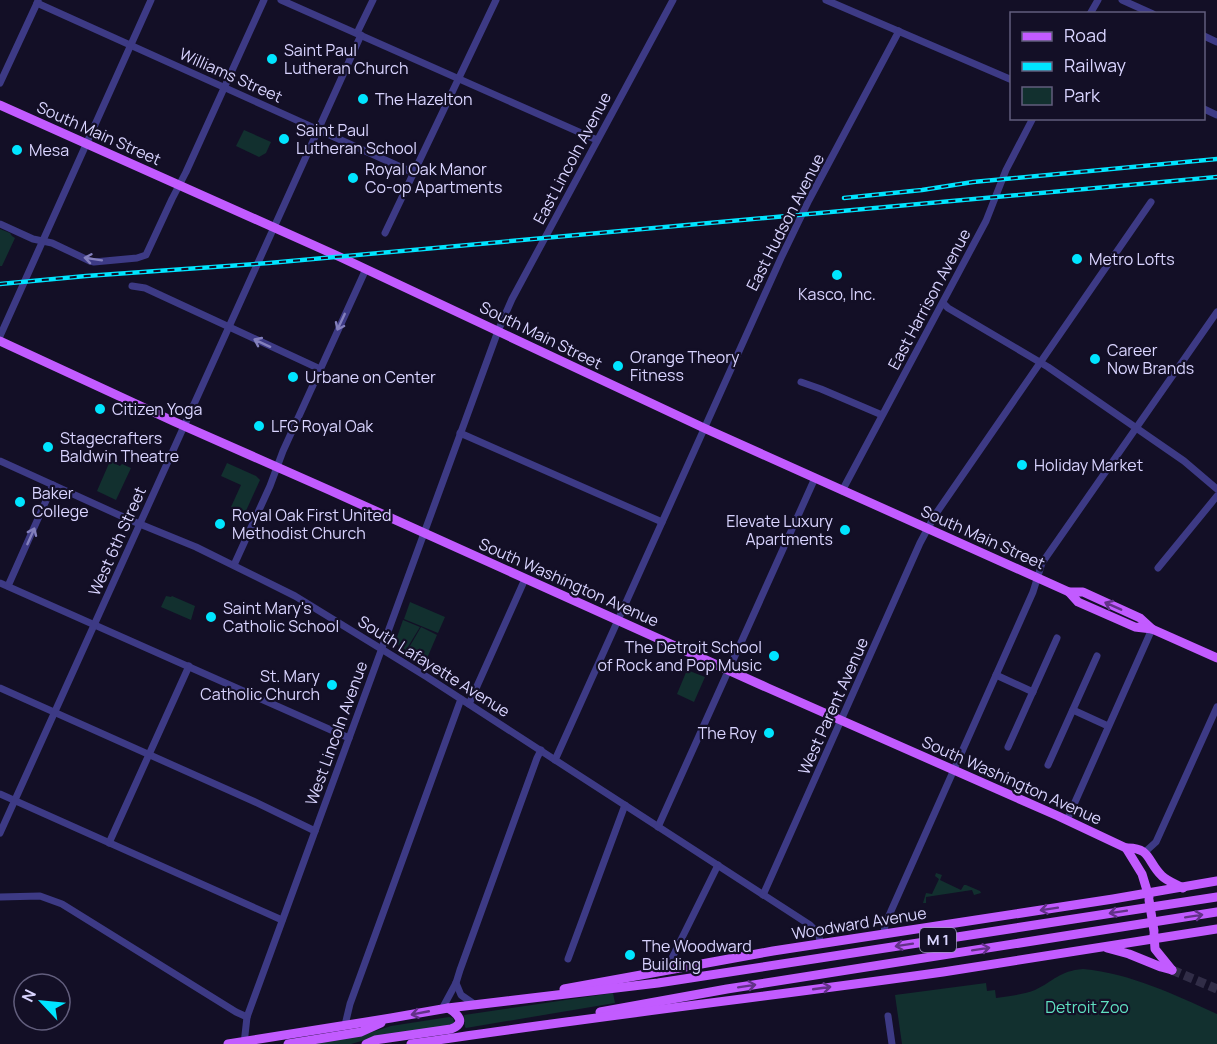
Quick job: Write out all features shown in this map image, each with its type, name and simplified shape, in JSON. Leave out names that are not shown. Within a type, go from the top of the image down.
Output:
[{"type":"main road","name":"South Main Street","points":[[0,105],[366,269],[609,385],[842,491],[1070,592],[1083,592],[1130,613],[1140,618],[1152,629],[1217,658]]},
{"type":"main road","name":"South Washington Avenue","points":[[0,341],[184,426],[1126,848],[1137,847],[1145,852]]},
{"type":"main road","points":[[1102,947],[1172,970],[1155,949],[1149,896],[1142,874],[1126,848]]},
{"type":"main road","points":[[1145,852],[1160,874],[1183,888]]},
{"type":"main road","name":"Woodward Avenue","points":[[506,1000],[773,951],[1149,896],[1217,881]]},
{"type":"main road","name":"Woodward Avenue","points":[[391,1018],[474,1004],[658,982],[1217,897]]},
{"type":"main road","name":"M 1","points":[[411,1044],[506,1030],[728,989],[1217,912]]},
{"type":"main road","points":[[506,1030],[942,972],[1102,947],[1154,935],[1217,929]]},
{"type":"main road","points":[[366,1044],[375,1040],[456,1027],[459,1024],[458,1016],[445,1008]]},
{"type":"main road","name":"M 1","points":[[228,1044],[391,1018]]},
{"type":"main road","points":[[288,1044],[361,1032],[391,1018]]},
{"type":"street","points":[[0,336],[151,0]]},
{"type":"street","points":[[0,224],[33,239],[52,243],[94,262],[146,255],[264,0]]},
{"type":"street","points":[[281,0],[597,140]]},
{"type":"street","name":"West 6th Street","points":[[0,833],[319,130],[373,0]]},
{"type":"street","points":[[385,233],[496,0]]},
{"type":"street","name":"East Lincoln Avenue","points":[[498,331],[512,299],[673,0]]},
{"type":"street","points":[[826,0],[1010,80]]},
{"type":"street","points":[[1122,0],[1149,12]]},
{"type":"street","points":[[0,83],[37,2]]},
{"type":"street","name":"Williams Street","points":[[37,2],[414,173]]},
{"type":"street","name":"East Hudson Avenue","points":[[555,760],[792,234],[899,31]]},
{"type":"street","name":"East Harrison Avenue","points":[[842,491],[986,221],[1008,164],[1032,120]]},
{"type":"street","name":"West Parent Avenue","points":[[763,895],[937,512],[1151,202]]},
{"type":"street","points":[[234,565],[366,269]]},
{"type":"street","points":[[132,286],[145,288],[320,369]]},
{"type":"street","points":[[943,303],[1041,362],[1184,461],[1217,489]]},
{"type":"street","points":[[884,934],[891,911],[1033,592],[1042,563],[1217,312]]},
{"type":"street","name":"West Lincoln Avenue","points":[[244,1043],[247,1017],[498,331]]},
{"type":"street","points":[[801,382],[882,415]]},
{"type":"street","points":[[460,433],[662,522]]},
{"type":"street","name":"South Lafayette Avenue","points":[[0,461],[234,565],[296,596],[382,648],[810,925],[819,934],[820,944]]},
{"type":"street","points":[[658,826],[815,478]]},
{"type":"street","points":[[8,586],[53,485]]},
{"type":"street","points":[[1158,568],[1217,496]]},
{"type":"street","points":[[469,704],[525,579]]},
{"type":"street","points":[[0,583],[349,738]]},
{"type":"street","points":[[1066,820],[1152,629]]},
{"type":"street","points":[[1008,747],[1057,638]]},
{"type":"street","points":[[1047,765],[1097,656]]},
{"type":"street","points":[[109,843],[189,666]]},
{"type":"street","points":[[996,675],[1033,692]]},
{"type":"street","points":[[0,688],[315,831]]},
{"type":"street","points":[[345,1025],[350,1004],[461,699]]},
{"type":"street","points":[[1145,852],[1156,842],[1217,707]]},
{"type":"street","points":[[1072,710],[1108,726]]},
{"type":"street","points":[[445,1008],[541,750]]},
{"type":"street","points":[[0,794],[282,920]]},
{"type":"street","points":[[568,959],[625,805]]},
{"type":"street","points":[[672,970],[672,958],[718,865]]},
{"type":"street","points":[[0,897],[40,896],[62,904],[247,1017]]},
{"type":"street","points":[[456,983],[461,995],[474,1004]]},
{"type":"street","points":[[888,1016],[892,1044]]},
{"type":"green space","points":[[244,130],[271,142],[266,153],[259,157],[236,146]]},
{"type":"green space","points":[[0,229],[15,238],[2,266],[0,266]]},
{"type":"green space","points":[[110,461],[131,468],[116,500],[97,491]]},
{"type":"green space","points":[[227,463],[260,480],[245,513],[231,507],[241,485],[221,476]]},
{"type":"green space","points":[[166,596],[172,596],[195,606],[191,620],[161,607]]},
{"type":"green space","points":[[410,602],[445,617],[438,633],[404,619]]},
{"type":"green space","points":[[403,620],[420,627],[406,650],[395,643]]},
{"type":"green space","points":[[421,627],[437,635],[425,663],[407,651]]},
{"type":"green space","points":[[687,670],[705,677],[694,702],[677,694]]},
{"type":"green space","points":[[936,873],[942,875],[940,880],[961,890],[966,885],[981,893],[974,895],[972,890],[926,897],[926,903],[923,903],[926,893],[932,894],[939,879],[935,876]]},
{"type":"green space","name":"Detroit Zoo","points":[[1083,969],[1135,980],[1217,1014],[1217,1044],[902,1044],[895,995],[986,983],[987,991],[995,990],[996,998],[1030,992],[1062,974]]},
{"type":"green space","points":[[613,993],[615,1003],[465,1027],[464,1015]]},
{"type":"green space","points":[[453,1018],[453,1025],[351,1044],[300,1044],[369,1033],[391,1026]]},
{"type":"tunnel","points":[[1172,970],[1217,989]]},
{"type":"railway","points":[[844,198],[973,182],[1217,159]]},
{"type":"railway","points":[[0,284],[269,263],[1217,177]]},
{"type":"place","name":"Saint Paul Lutheran Church","points":[[272,59]]},
{"type":"place","name":"The Hazelton","points":[[363,99]]},
{"type":"place","name":"Saint Paul Lutheran School","points":[[284,139]]},
{"type":"place","name":"Mesa","points":[[17,150]]},
{"type":"place","name":"Royal Oak Manor Co-op Apartments","points":[[353,178]]},
{"type":"place","name":"Metro Lofts","points":[[1077,259]]},
{"type":"place","name":"Kasco, Inc.","points":[[837,275]]},
{"type":"place","name":"Career Now Brands","points":[[1095,359]]},
{"type":"place","name":"Orange Theory Fitness","points":[[618,366]]},
{"type":"place","name":"Urbane on Center","points":[[293,377]]},
{"type":"place","name":"Citizen Yoga","points":[[100,409]]},
{"type":"place","name":"LFG Royal Oak","points":[[259,426]]},
{"type":"place","name":"Stagecrafters Baldwin Theatre","points":[[48,447]]},
{"type":"place","name":"Holiday Market","points":[[1022,465]]},
{"type":"place","name":"Baker College","points":[[20,502]]},
{"type":"place","name":"Royal Oak First United Methodist Church","points":[[220,524]]},
{"type":"place","name":"Elevate Luxury Apartments","points":[[845,530]]},
{"type":"place","name":"Saint Mary's Catholic School","points":[[211,617]]},
{"type":"place","name":"The Detroit School of Rock and Pop Music","points":[[774,656]]},
{"type":"place","name":"St. Mary Catholic Church","points":[[332,685]]},
{"type":"place","name":"The Roy","points":[[769,733]]},
{"type":"place","name":"The Woodward Building","points":[[630,955]]}]
